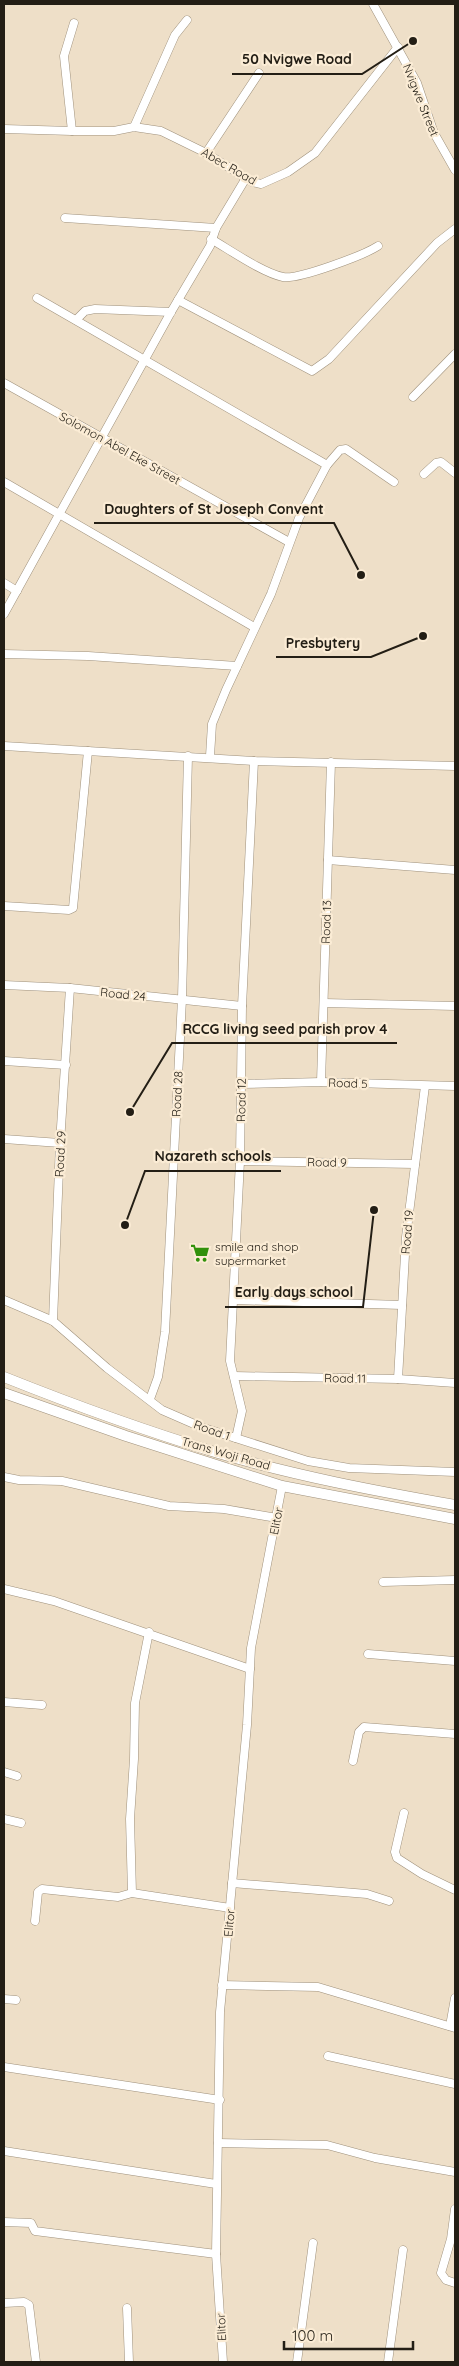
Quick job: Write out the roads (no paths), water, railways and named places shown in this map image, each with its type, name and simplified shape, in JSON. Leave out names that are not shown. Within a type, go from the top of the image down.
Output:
[{"type":"main road","name":"Trans Woji Road","points":[[4,1377],[71,1403],[220,1453],[339,1483],[455,1505]]},
{"type":"main road","name":"Trans Woji Road","points":[[4,1393],[126,1436],[282,1486],[455,1519]]},
{"type":"street","name":"Nvigwe Street","points":[[373,4],[416,83],[434,133],[452,160],[455,170]]},
{"type":"street","points":[[134,127],[175,35],[187,20]]},
{"type":"street","points":[[72,131],[64,56],[74,23]]},
{"type":"street","name":"Abec Road","points":[[4,130],[114,131],[134,127],[161,131],[206,153],[252,182],[261,184],[288,172],[315,153],[398,47]]},
{"type":"street","points":[[206,153],[259,73]]},
{"type":"street","points":[[4,614],[171,312],[210,246],[216,228],[246,178]]},
{"type":"street","points":[[65,218],[216,228]]},
{"type":"street","points":[[178,300],[312,371],[329,359],[437,243],[455,229]]},
{"type":"street","points":[[211,239],[268,270],[285,277],[298,275],[363,255],[378,246]]},
{"type":"street","points":[[37,298],[328,465]]},
{"type":"street","points":[[76,320],[85,311],[95,309],[171,312]]},
{"type":"street","points":[[413,396],[455,354]]},
{"type":"street","name":"Solomon Abel Eke Street","points":[[4,383],[289,542]]},
{"type":"street","points":[[210,756],[212,724],[254,627],[271,594],[289,542],[328,465],[344,449],[394,482]]},
{"type":"street","points":[[424,474],[436,463],[441,462],[455,473]]},
{"type":"street","points":[[4,482],[254,627]]},
{"type":"street","points":[[4,583],[17,591]]},
{"type":"street","points":[[4,654],[88,656],[237,666]]},
{"type":"street","points":[[4,746],[210,756],[254,761],[455,766]]},
{"type":"street","points":[[4,906],[69,910],[73,908],[88,751]]},
{"type":"street","name":"Road 28","points":[[150,1399],[158,1377],[165,1332],[182,999],[188,756]]},
{"type":"street","name":"Road 12","points":[[236,1438],[242,1411],[230,1361],[240,1161],[242,1006],[254,761]]},
{"type":"street","name":"Road 13","points":[[321,1082],[331,762]]},
{"type":"street","points":[[328,860],[455,870]]},
{"type":"street","name":"Road 24","points":[[4,985],[70,988],[242,1006]]},
{"type":"street","name":"Road 29","points":[[52,1321],[60,1143],[70,988]]},
{"type":"street","points":[[324,1004],[455,1006]]},
{"type":"street","points":[[4,1061],[66,1065]]},
{"type":"street","name":"Road 5","points":[[241,1084],[321,1082],[455,1086]]},
{"type":"street","name":"Road 19","points":[[398,1379],[406,1237],[425,1086]]},
{"type":"street","points":[[4,1139],[60,1143]]},
{"type":"street","name":"Road 9","points":[[240,1161],[415,1164]]},
{"type":"street","name":"Road 1","points":[[4,1300],[52,1321],[107,1368],[162,1410],[201,1427],[308,1462],[349,1468],[455,1472]]},
{"type":"street","points":[[234,1300],[402,1305]]},
{"type":"street","name":"Road 11","points":[[234,1376],[455,1382]]},
{"type":"street","points":[[4,1477],[19,1480],[62,1481],[169,1506],[224,1509],[277,1518]]},
{"type":"street","name":"Elitor","points":[[223,2362],[216,2254],[216,2184],[222,1985],[254,1628],[282,1486]]},
{"type":"street","points":[[383,1582],[455,1580]]},
{"type":"street","points":[[4,1589],[54,1600],[250,1669]]},
{"type":"street","points":[[132,1893],[130,1819],[134,1768],[135,1703],[149,1632]]},
{"type":"street","points":[[368,1654],[455,1661]]},
{"type":"street","points":[[4,1702],[42,1704]]},
{"type":"street","points":[[354,1761],[359,1732],[364,1728],[455,1734]]},
{"type":"street","points":[[4,1772],[17,1776]]},
{"type":"street","points":[[404,1813],[395,1852],[397,1858],[422,1874],[455,1890]]},
{"type":"street","points":[[4,1819],[21,1823]]},
{"type":"street","points":[[232,1883],[367,1894],[389,1901]]},
{"type":"street","points":[[36,1922],[38,1892],[42,1889],[118,1898],[132,1893],[230,1908]]},
{"type":"street","points":[[222,1985],[318,1987],[452,2027],[455,1998]]},
{"type":"street","points":[[4,1999],[16,2000]]},
{"type":"street","points":[[328,2056],[455,2084]]},
{"type":"street","points":[[4,2067],[220,2100]]},
{"type":"street","points":[[218,2143],[327,2145],[375,2158],[455,2172]]},
{"type":"street","points":[[4,2151],[216,2184]]},
{"type":"street","points":[[455,2209],[451,2238],[441,2273],[446,2280],[455,2283]]},
{"type":"street","points":[[4,2222],[30,2223],[35,2231],[216,2254]]},
{"type":"street","points":[[297,2362],[314,2243]]},
{"type":"street","points":[[388,2362],[403,2250]]},
{"type":"street","points":[[4,2302],[24,2302],[29,2305],[36,2362]]},
{"type":"street","points":[[127,2308],[129,2362]]},
{"type":"place","name":"50 Nvigwe Road","points":[[413,41]]},
{"type":"place","name":"Daughters of St Joseph Convent","points":[[361,575]]},
{"type":"place","name":"Presbytery","points":[[423,636]]},
{"type":"place","name":"RCCG living seed parish prov 4","points":[[130,1112]]},
{"type":"place","name":"Early days school","points":[[374,1210]]},
{"type":"place","name":"Nazareth schools","points":[[125,1225]]},
{"type":"place","name":"smile and shop supermarket","points":[[200,1253]]}]
